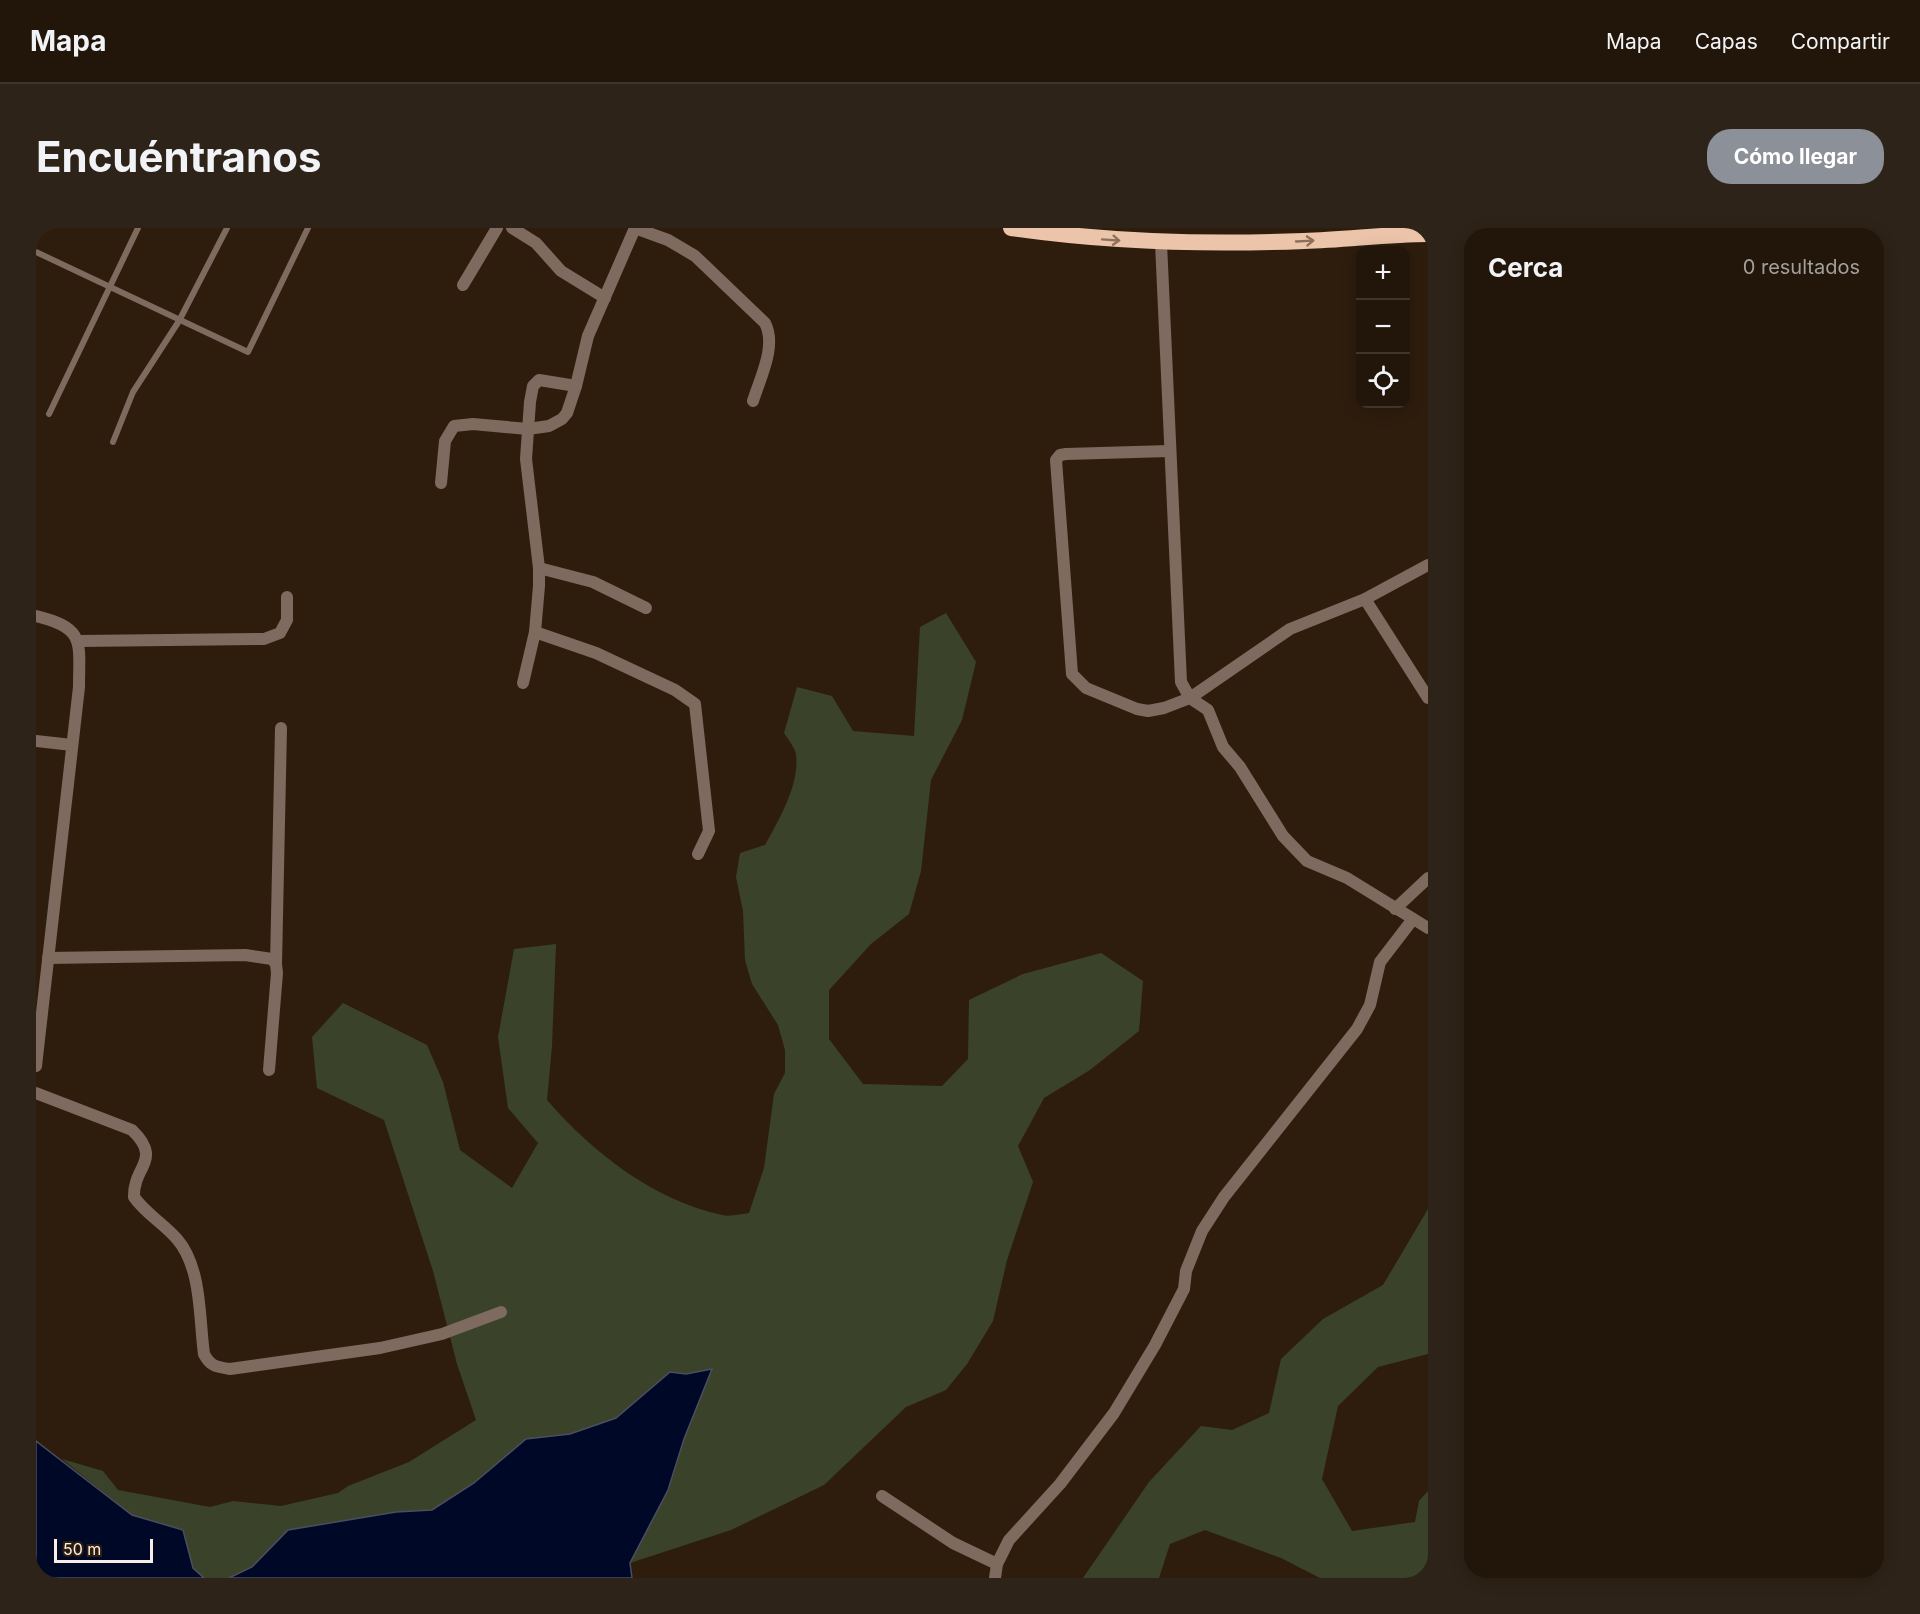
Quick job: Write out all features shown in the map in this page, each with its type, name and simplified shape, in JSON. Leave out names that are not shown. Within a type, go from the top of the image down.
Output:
[{"type":"highway","points":[[1011,228],[1068,236],[1161,243],[1305,242],[1384,234],[1428,234]]},
{"type":"street","points":[[463,285],[482,249],[497,228]]},
{"type":"street","points":[[512,228],[536,243],[561,271],[605,298]]},
{"type":"street","points":[[441,483],[445,441],[454,426],[472,424],[528,429],[549,426],[562,419],[567,413],[588,336],[635,228],[668,240],[695,256],[765,323],[770,332],[770,343],[753,401]]},
{"type":"street","points":[[1161,243],[1181,682],[1190,699],[1208,710],[1223,747],[1240,767],[1283,836],[1307,861],[1347,878],[1428,928]]},
{"type":"street","points":[[523,683],[535,632],[539,568],[528,489],[530,402],[536,382],[546,379],[576,386]]},
{"type":"street","points":[[1169,451],[1066,454],[1060,455],[1056,460],[1072,674],[1078,683],[1137,709],[1148,711],[1164,708],[1190,699],[1290,629],[1365,599],[1428,565]]},
{"type":"street","points":[[539,568],[593,582],[646,608]]},
{"type":"street","points":[[79,641],[264,639],[280,633],[287,620],[287,597]]},
{"type":"street","points":[[1365,599],[1428,698]]},
{"type":"street","points":[[36,616],[70,629],[79,641],[79,687],[36,1059]]},
{"type":"street","points":[[535,632],[596,653],[675,690],[695,704],[709,831],[698,854]]},
{"type":"street","points":[[269,1070],[276,964],[281,728]]},
{"type":"street","points":[[36,741],[72,745]]},
{"type":"street","points":[[1395,909],[1428,878]]},
{"type":"street","points":[[995,1578],[997,1564],[1009,1540],[1060,1484],[1114,1413],[1177,1305],[1202,1231],[1224,1197],[1357,1029],[1370,1005],[1380,962],[1413,919]]},
{"type":"street","points":[[48,958],[245,955],[272,959],[276,964]]},
{"type":"street","points":[[36,1093],[132,1130],[147,1148],[134,1197],[143,1210],[176,1238],[187,1255],[193,1269],[204,1354],[208,1363],[216,1367],[230,1369],[380,1348],[442,1334],[501,1312]]},
{"type":"street","points":[[882,1497],[952,1543],[997,1564]]},
{"type":"lane","points":[[36,238],[41,228]]},
{"type":"lane","points":[[49,414],[138,228]]},
{"type":"lane","points":[[113,442],[133,392],[179,321],[226,228]]},
{"type":"lane","points":[[36,252],[248,352],[308,228]]},
{"type":"green space","points":[[946,613],[976,662],[962,720],[931,780],[921,871],[909,914],[871,944],[829,990],[829,1039],[863,1084],[942,1086],[968,1059],[969,1000],[1023,974],[1101,953],[1143,981],[1139,1031],[1090,1070],[1044,1098],[1018,1146],[1033,1182],[1007,1260],[993,1321],[967,1364],[946,1390],[906,1407],[824,1485],[731,1530],[630,1563],[668,1490],[684,1439],[711,1369],[686,1374],[670,1372],[616,1418],[570,1434],[526,1439],[474,1483],[432,1510],[396,1512],[288,1530],[252,1567],[229,1578],[204,1578],[193,1568],[183,1530],[132,1515],[62,1459],[103,1471],[118,1490],[210,1507],[233,1501],[281,1506],[338,1493],[348,1486],[409,1462],[476,1420],[457,1364],[433,1271],[384,1120],[317,1088],[312,1037],[343,1003],[427,1045],[443,1082],[460,1150],[512,1188],[538,1143],[508,1108],[498,1037],[514,949],[556,944],[552,1046],[547,1100],[584,1138],[648,1186],[697,1208],[722,1215],[749,1213],[764,1168],[774,1094],[785,1073],[785,1050],[778,1025],[752,984],[745,960],[743,911],[736,877],[740,853],[765,845],[792,789],[796,754],[784,733],[797,687],[832,696],[853,731],[914,736],[920,627]]},
{"type":"green space","points":[[1428,1209],[1428,1354],[1378,1367],[1338,1406],[1322,1479],[1352,1531],[1415,1522],[1419,1501],[1428,1491],[1428,1571],[1410,1578],[1320,1578],[1281,1558],[1205,1530],[1170,1544],[1159,1578],[1083,1578],[1149,1482],[1201,1426],[1232,1430],[1269,1413],[1281,1359],[1323,1319],[1383,1285]]},
{"type":"water","points":[[712,1369],[684,1439],[668,1490],[630,1563],[632,1578],[229,1578],[252,1567],[288,1530],[396,1512],[432,1510],[474,1483],[526,1439],[570,1434],[616,1418],[670,1372],[686,1374]]},
{"type":"water","points":[[36,1441],[132,1515],[183,1530],[193,1568],[204,1578],[36,1578]]}]
